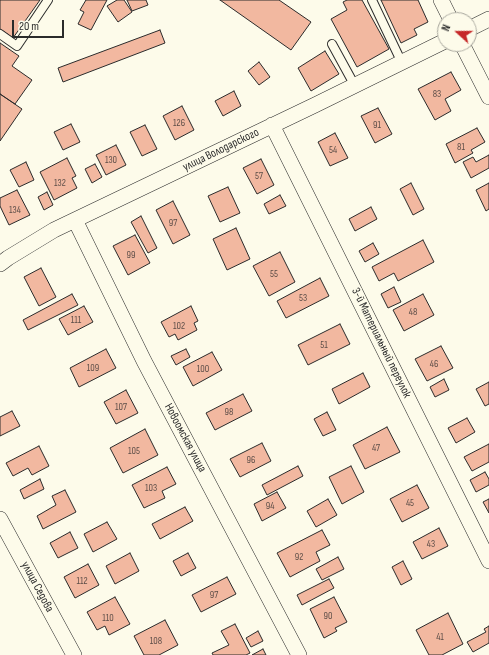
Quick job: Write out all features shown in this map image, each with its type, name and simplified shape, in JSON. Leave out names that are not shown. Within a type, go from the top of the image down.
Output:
[{"type":"street","points":[[441,0],[447,12]]},
{"type":"street","points":[[477,25],[489,19]]},
{"type":"street","name":"улица Володарского","points":[[0,264],[54,230],[437,45]]},
{"type":"street","points":[[466,52],[489,97]]},
{"type":"street","name":"3-й Материальный переулок","points":[[272,125],[489,561]]},
{"type":"street","name":"Новоомская улица","points":[[75,220],[144,361],[299,655]]},
{"type":"street","name":"улица Седова","points":[[0,519],[74,655]]},
{"type":"lane","points":[[0,34],[17,46],[48,0]]},
{"type":"lane","points":[[372,0],[402,63]]},
{"type":"lane","points":[[332,44],[355,86]]},
{"type":"building","points":[[0,0],[40,0],[13,38],[0,29]]},
{"type":"building","points":[[86,0],[107,0],[91,30],[78,24],[84,12],[80,10]]},
{"type":"building","points":[[117,0],[124,0],[132,12],[118,22],[107,6]]},
{"type":"building","points":[[127,0],[146,0],[148,5],[132,11]]},
{"type":"building","points":[[220,0],[279,0],[311,22],[291,50]]},
{"type":"building","points":[[347,0],[362,0],[389,49],[357,67],[331,19],[347,10],[343,2]]},
{"type":"building","points":[[381,0],[418,0],[428,22],[414,29],[417,35],[401,43]]},
{"type":"building","points":[[160,30],[165,43],[63,82],[58,68]]},
{"type":"building","points":[[0,43],[19,56],[12,66],[32,80],[15,104],[0,94]]},
{"type":"building","points":[[325,51],[339,74],[311,91],[298,68]]},
{"type":"building","points":[[259,62],[270,77],[259,85],[248,71]]},
{"type":"building","points":[[451,72],[461,90],[445,99],[451,111],[435,120],[418,89]]},
{"type":"building","points":[[234,91],[241,106],[223,116],[215,101]]},
{"type":"building","points":[[0,94],[22,109],[0,141]]},
{"type":"building","points":[[182,106],[194,130],[175,140],[163,116]]},
{"type":"building","points":[[378,108],[392,134],[375,143],[361,116]]},
{"type":"building","points":[[71,124],[80,142],[63,150],[54,132]]},
{"type":"building","points":[[145,125],[157,149],[142,156],[130,132]]},
{"type":"building","points":[[477,128],[485,142],[471,150],[473,153],[455,163],[446,144]]},
{"type":"building","points":[[335,133],[348,158],[330,166],[318,142]]},
{"type":"building","points":[[116,145],[126,165],[106,175],[96,155]]},
{"type":"building","points":[[489,155],[489,168],[471,178],[463,162],[473,157],[476,162]]},
{"type":"building","points":[[67,158],[76,176],[72,178],[77,188],[54,200],[40,172]]},
{"type":"building","points":[[261,159],[274,185],[257,194],[243,168]]},
{"type":"building","points":[[26,162],[34,180],[19,187],[10,170]]},
{"type":"building","points":[[95,164],[102,177],[92,183],[85,169]]},
{"type":"building","points":[[411,183],[424,209],[413,215],[400,189]]},
{"type":"building","points":[[489,183],[489,209],[486,211],[476,190]]},
{"type":"building","points":[[228,187],[240,213],[220,222],[208,196]]},
{"type":"building","points":[[17,190],[30,215],[9,225],[0,206],[0,198]]},
{"type":"building","points":[[47,192],[53,205],[44,210],[38,197]]},
{"type":"building","points":[[280,195],[286,206],[269,214],[264,204]]},
{"type":"building","points":[[173,201],[190,235],[173,244],[156,210]]},
{"type":"building","points":[[371,207],[377,219],[355,231],[349,219]]},
{"type":"building","points":[[141,216],[157,248],[148,253],[131,222]]},
{"type":"building","points":[[236,228],[250,259],[227,270],[213,239]]},
{"type":"building","points":[[135,235],[150,263],[128,275],[113,246]]},
{"type":"building","points":[[423,240],[434,262],[398,281],[394,273],[379,281],[372,267]]},
{"type":"building","points":[[373,243],[379,254],[365,262],[359,251]]},
{"type":"building","points":[[280,252],[295,282],[269,296],[253,266]]},
{"type":"building","points":[[41,268],[56,297],[39,306],[24,277]]},
{"type":"building","points":[[320,278],[329,296],[286,318],[277,301]]},
{"type":"building","points":[[394,287],[401,302],[388,308],[381,294]]},
{"type":"building","points":[[72,294],[78,305],[28,330],[23,320]]},
{"type":"building","points":[[423,294],[434,315],[404,331],[393,310]]},
{"type":"building","points":[[84,306],[93,322],[68,335],[59,319]]},
{"type":"building","points":[[191,306],[198,321],[194,323],[197,330],[178,340],[175,334],[169,337],[161,322]]},
{"type":"building","points":[[340,324],[350,344],[308,365],[298,345]]},
{"type":"building","points":[[441,346],[453,368],[427,381],[415,359]]},
{"type":"building","points":[[106,349],[116,368],[79,387],[70,368]]},
{"type":"building","points":[[186,349],[190,357],[176,365],[171,356]]},
{"type":"building","points":[[212,352],[222,370],[193,386],[183,367]]},
{"type":"building","points":[[363,373],[370,387],[339,404],[332,389]]},
{"type":"building","points":[[444,379],[449,390],[435,397],[430,387]]},
{"type":"building","points":[[489,382],[489,404],[485,406],[476,389]]},
{"type":"building","points":[[126,390],[138,413],[116,424],[104,402]]},
{"type":"building","points":[[243,394],[252,411],[215,430],[206,413]]},
{"type":"building","points":[[12,411],[20,426],[0,436],[0,417]]},
{"type":"building","points":[[327,412],[336,430],[323,436],[314,419]]},
{"type":"building","points":[[467,418],[475,432],[456,443],[448,428]]},
{"type":"building","points":[[387,427],[400,452],[365,469],[353,445]]},
{"type":"building","points":[[145,429],[158,455],[123,473],[110,448]]},
{"type":"building","points":[[262,443],[271,461],[240,477],[230,459]]},
{"type":"building","points":[[489,444],[489,462],[472,471],[464,457]]},
{"type":"building","points":[[39,446],[49,466],[32,475],[28,468],[13,476],[6,463]]},
{"type":"building","points":[[298,466],[303,476],[267,495],[262,485]]},
{"type":"building","points":[[351,466],[364,492],[342,504],[329,477]]},
{"type":"building","points":[[167,467],[176,484],[162,491],[165,498],[144,508],[132,485]]},
{"type":"building","points":[[485,472],[489,479],[489,485],[476,492],[470,480]]},
{"type":"building","points":[[40,479],[44,489],[24,499],[20,490]]},
{"type":"building","points":[[417,485],[429,508],[402,522],[390,499]]},
{"type":"building","points":[[65,490],[76,512],[43,529],[37,516],[56,505],[52,496]]},
{"type":"building","points":[[277,492],[286,508],[262,521],[254,504]]},
{"type":"building","points":[[328,499],[337,515],[316,527],[307,511]]},
{"type":"building","points":[[489,499],[489,513],[483,502]]},
{"type":"building","points":[[185,507],[193,521],[160,539],[152,524]]},
{"type":"building","points":[[107,522],[117,539],[93,552],[84,534]]},
{"type":"building","points":[[439,528],[448,546],[422,559],[413,542]]},
{"type":"building","points":[[322,530],[330,545],[316,552],[320,561],[290,577],[277,553]]},
{"type":"building","points":[[70,532],[78,548],[58,558],[50,543]]},
{"type":"building","points":[[130,553],[139,571],[115,584],[106,566]]},
{"type":"building","points":[[188,553],[196,568],[181,576],[173,561]]},
{"type":"building","points":[[338,557],[344,569],[322,580],[316,569]]},
{"type":"building","points":[[403,561],[412,579],[401,585],[392,567]]},
{"type":"building","points":[[88,564],[99,585],[75,598],[64,577]]},
{"type":"building","points":[[227,577],[236,594],[201,612],[192,595]]},
{"type":"building","points":[[329,579],[334,588],[302,605],[297,595]]},
{"type":"building","points":[[115,597],[130,624],[109,635],[105,626],[97,630],[87,612]]},
{"type":"building","points":[[334,597],[347,622],[335,628],[337,631],[324,638],[310,609]]},
{"type":"building","points":[[448,613],[463,644],[442,655],[429,655],[416,630]]},
{"type":"building","points":[[165,620],[178,645],[159,655],[144,655],[134,636]]},
{"type":"building","points":[[235,624],[250,653],[246,655],[213,655],[212,653],[229,645],[221,631]]},
{"type":"building","points":[[489,626],[489,643],[473,652],[467,642],[486,632],[484,629]]},
{"type":"building","points":[[258,631],[263,641],[251,647],[246,638]]},
{"type":"building","points":[[263,649],[266,655],[252,655]]}]
